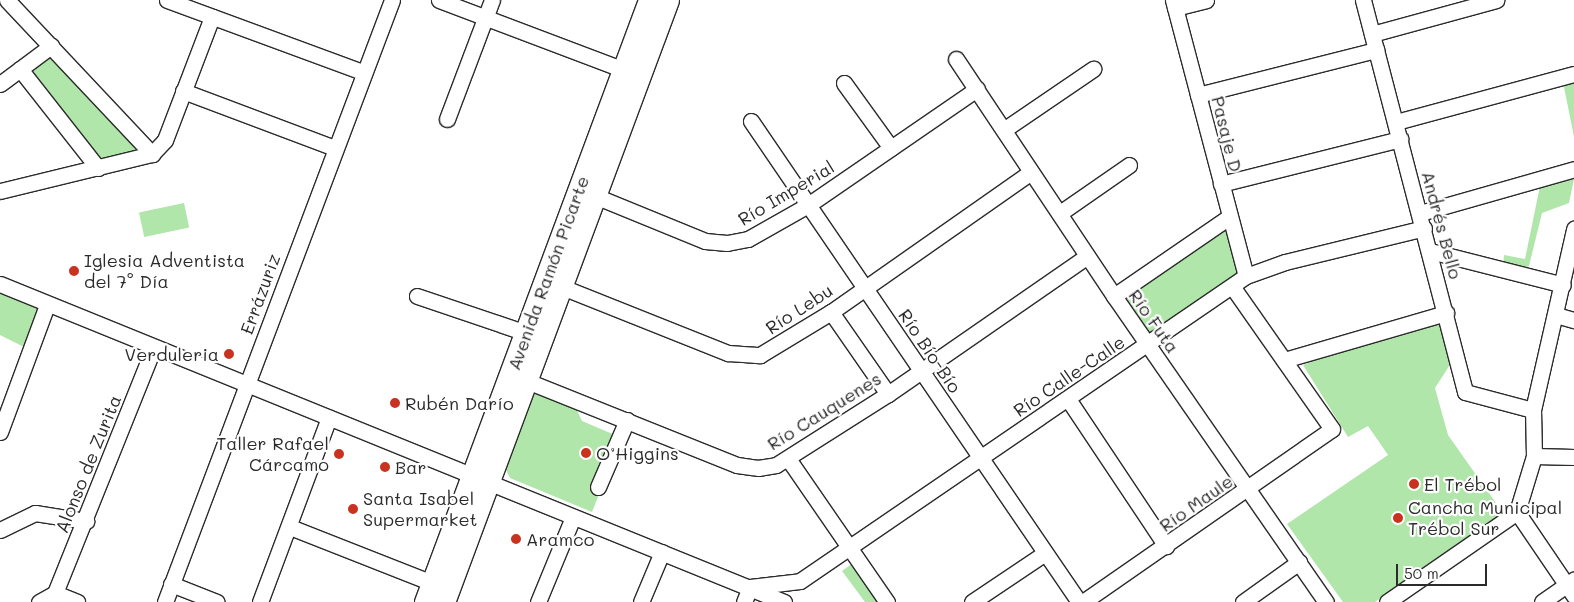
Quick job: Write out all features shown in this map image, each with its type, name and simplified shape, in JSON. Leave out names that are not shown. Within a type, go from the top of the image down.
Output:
[{"type":"highway","name":"Avenida Ramón Picarte","points":[[444,602],[526,333],[649,0]]},
{"type":"highway","name":"Avenida Ramón Picarte","points":[[428,592],[527,381],[668,0]]},
{"type":"street","points":[[7,0],[152,154]]},
{"type":"street","name":"Errázuriz","points":[[165,602],[248,385],[334,148],[392,0]]},
{"type":"street","points":[[439,0],[624,70]]},
{"type":"street","points":[[447,119],[492,0]]},
{"type":"street","points":[[1174,4],[1206,0]]},
{"type":"street","name":"Andrés Bello","points":[[1363,0],[1430,251],[1465,392],[1533,410]]},
{"type":"street","points":[[1372,34],[1496,0]]},
{"type":"street","points":[[173,1],[363,72]]},
{"type":"street","name":"Pasaje D","points":[[1174,4],[1229,218],[1246,276]]},
{"type":"street","points":[[0,191],[152,154],[166,140],[212,17]]},
{"type":"street","points":[[0,84],[51,46]]},
{"type":"street","points":[[1198,95],[1376,50]]},
{"type":"street","name":"Río Futa","points":[[956,59],[1005,129],[1031,172],[1114,296],[1326,602]]},
{"type":"street","points":[[20,69],[98,168]]},
{"type":"street","points":[[1005,129],[1093,69]]},
{"type":"street","points":[[1396,122],[1574,74]]},
{"type":"street","points":[[844,83],[891,148]]},
{"type":"street","name":"Río Imperial","points":[[595,196],[716,243],[748,239],[808,206],[978,89]]},
{"type":"street","points":[[183,91],[334,148]]},
{"type":"street","name":"Río Bío-Bío","points":[[751,121],[1079,602]]},
{"type":"street","points":[[1221,184],[1400,139]]},
{"type":"street","points":[[1060,213],[1128,165]]},
{"type":"street","points":[[1420,213],[1574,169]]},
{"type":"street","name":"Río Lebu","points":[[562,287],[728,353],[744,356],[768,352],[831,312],[1031,172]]},
{"type":"street","points":[[1114,296],[1229,218]]},
{"type":"street","name":"Río Calle-Calle","points":[[750,587],[800,581],[1148,345],[1246,276],[1285,262],[1424,228]]},
{"type":"street","points":[[1387,602],[1517,512],[1534,456],[1533,410],[1573,235]]},
{"type":"street","points":[[1430,251],[1563,285]]},
{"type":"street","name":"Río Cauquenes","points":[[527,381],[737,465],[767,467],[789,460],[1087,256]]},
{"type":"street","points":[[0,284],[153,349],[482,477],[573,517],[784,602]]},
{"type":"street","points":[[1232,286],[1284,360],[1446,314]]},
{"type":"street","points":[[417,296],[526,333]]},
{"type":"street","points":[[0,432],[47,305]]},
{"type":"street","points":[[831,312],[888,394]]},
{"type":"street","points":[[1556,315],[1574,320]]},
{"type":"street","name":"Alonso de Zurita","points":[[55,593],[86,521],[153,349]]},
{"type":"street","name":"Río Maule","points":[[1083,602],[1330,434],[1332,430],[1284,360]]},
{"type":"street","points":[[1068,399],[1166,546]]},
{"type":"street","points":[[260,602],[290,527],[329,417]]},
{"type":"street","points":[[598,487],[628,420]]},
{"type":"street","points":[[1534,456],[1574,457]]},
{"type":"street","points":[[789,460],[887,602]]},
{"type":"street","points":[[1517,512],[1572,587],[1542,602]]},
{"type":"street","points":[[0,530],[35,513],[86,521]]},
{"type":"street","points":[[538,602],[573,517]]},
{"type":"street","points":[[290,527],[428,592]]},
{"type":"street","points":[[641,602],[662,552]]},
{"type":"street","points":[[972,602],[1045,553]]},
{"type":"street","points":[[1242,602],[1299,562]]},
{"type":"street","points":[[172,584],[217,602]]},
{"type":"street","points":[[744,602],[750,587]]},
{"type":"street","points":[[39,602],[55,593],[77,602]]},
{"type":"green space","points":[[52,51],[144,151],[97,162],[24,72]]},
{"type":"green space","points":[[1574,79],[1574,137],[1563,82]]},
{"type":"green space","points":[[1567,177],[1574,179],[1569,203],[1542,213],[1529,266],[1522,269],[1503,265],[1504,255],[1525,259],[1540,186]]},
{"type":"green space","points":[[184,203],[189,227],[144,237],[139,213]]},
{"type":"green space","points":[[1227,225],[1239,272],[1147,338],[1120,297]]},
{"type":"green space","points":[[0,290],[41,307],[24,347],[0,335]]},
{"type":"green space","name":"El Trébol","points":[[1439,324],[1444,326],[1453,360],[1435,388],[1448,435],[1503,513],[1375,602],[1343,602],[1287,524],[1388,455],[1368,426],[1348,437],[1303,365],[1352,346]]},
{"type":"green space","points":[[542,390],[574,404],[582,421],[615,435],[600,492],[592,512],[510,478],[505,468],[532,395]]},
{"type":"green space","points":[[856,561],[885,602],[865,602],[842,571]]},
{"type":"place","name":"Iglesia Adventista del 7° Día","points":[[74,271]]},
{"type":"place","name":"Verduleria","points":[[229,354]]},
{"type":"place","name":"Rubén Darío","points":[[395,403]]},
{"type":"place","name":"O’Higgins","points":[[586,453]]},
{"type":"place","name":"Taller Rafael Cárcamo","points":[[339,454]]},
{"type":"place","name":"Bar","points":[[385,467]]},
{"type":"place","name":"El Trébol","points":[[1414,484]]},
{"type":"place","name":"Santa Isabel Supermarket","points":[[353,509]]},
{"type":"place","name":"Cancha Municipal Trébol Sur","points":[[1398,518]]},
{"type":"place","name":"Aramco","points":[[516,539]]}]
